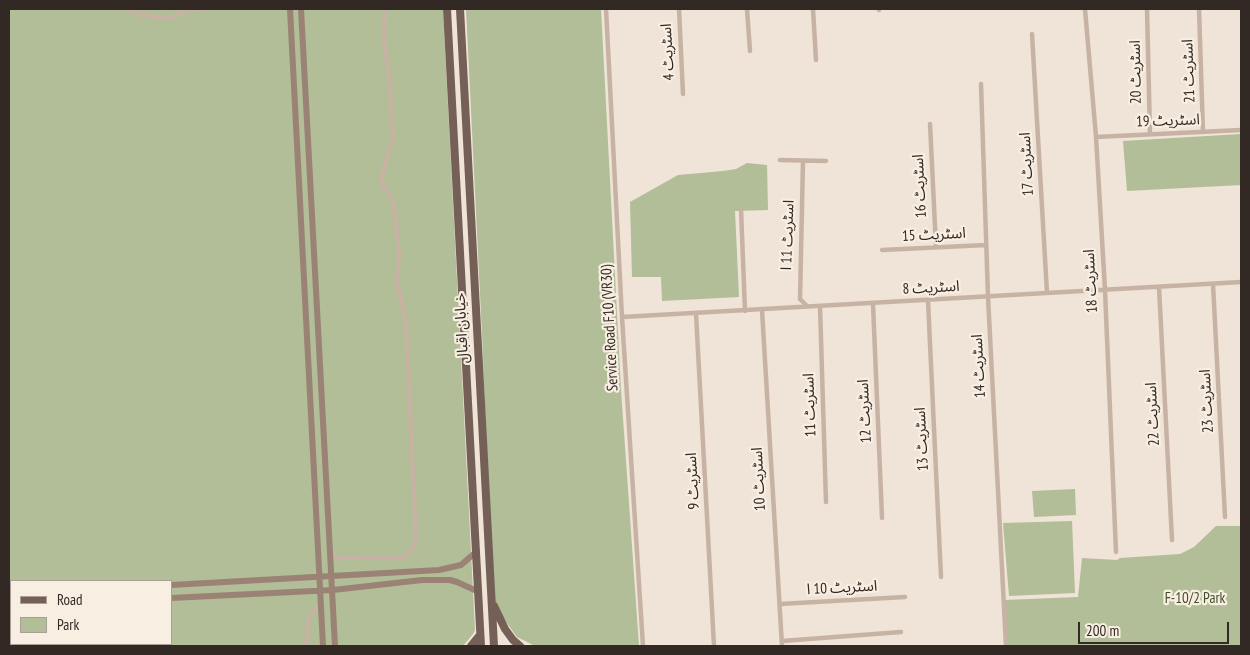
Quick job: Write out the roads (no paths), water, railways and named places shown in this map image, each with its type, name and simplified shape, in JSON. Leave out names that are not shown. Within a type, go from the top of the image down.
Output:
[{"type":"main road","name":"خیابان اقبال","points":[[447,9],[481,646]]},
{"type":"main road","name":"خیابان اقبال","points":[[460,9],[494,646]]},
{"type":"main road","points":[[493,604],[506,630],[520,646]]},
{"type":"main road","points":[[471,646],[480,635]]},
{"type":"street","points":[[125,9],[141,15],[163,18],[172,18],[183,11],[205,9]]},
{"type":"street","points":[[290,9],[323,646]]},
{"type":"street","points":[[302,9],[336,646]]},
{"type":"street","points":[[331,558],[406,556],[416,541],[406,324],[397,281],[399,255],[394,207],[392,198],[381,180],[393,135],[384,38],[386,9]]},
{"type":"street","name":"Service Road F10 (VR30)","points":[[606,9],[622,317],[643,646]]},
{"type":"street","name":"اسٹریٹ 4","points":[[679,9],[683,94]]},
{"type":"street","points":[[746,9],[750,51]]},
{"type":"street","points":[[813,9],[816,60]]},
{"type":"street","name":"اسٹریٹ 18","points":[[1085,9],[1096,137],[1105,290],[1116,552]]},
{"type":"street","name":"اسٹریٹ 20","points":[[1147,9],[1150,134]]},
{"type":"street","name":"اسٹریٹ 21","points":[[1199,9],[1203,132]]},
{"type":"street","name":"اسٹریٹ 17","points":[[1032,34],[1047,293]]},
{"type":"street","name":"اسٹریٹ 14","points":[[980,84],[988,297],[1006,646]]},
{"type":"street","name":"اسٹریٹ 16","points":[[930,124],[936,247]]},
{"type":"street","name":"اسٹریٹ 19","points":[[1096,137],[1241,130]]},
{"type":"street","points":[[780,160],[826,161]]},
{"type":"street","name":"اسٹریٹ 11 ا","points":[[803,161],[800,299],[808,307]]},
{"type":"street","points":[[741,209],[745,311]]},
{"type":"street","name":"اسٹریٹ 15","points":[[882,250],[986,245]]},
{"type":"street","name":"اسٹریٹ 8","points":[[622,317],[1241,282]]},
{"type":"street","name":"اسٹریٹ 23","points":[[1213,284],[1226,517]]},
{"type":"street","name":"اسٹریٹ 22","points":[[1159,287],[1172,540]]},
{"type":"street","name":"اسٹریٹ 13","points":[[928,301],[941,577]]},
{"type":"street","name":"اسٹریٹ 12","points":[[873,304],[882,518]]},
{"type":"street","name":"اسٹریٹ 11","points":[[820,306],[826,502]]},
{"type":"street","name":"اسٹریٹ 10","points":[[762,310],[782,644]]},
{"type":"street","name":"اسٹریٹ 9","points":[[696,314],[714,646]]},
{"type":"street","points":[[172,585],[449,569],[461,565],[476,552]]},
{"type":"street","points":[[172,598],[333,590],[422,580],[450,580],[479,592]]},
{"type":"street","name":"اسٹریٹ 10 ا","points":[[780,604],[905,597]]},
{"type":"street","points":[[305,646],[311,613],[321,603]]},
{"type":"street","points":[[782,644],[901,632]]},
{"type":"park label","name":"F-10/2 Park","points":[[1195,599]]}]
